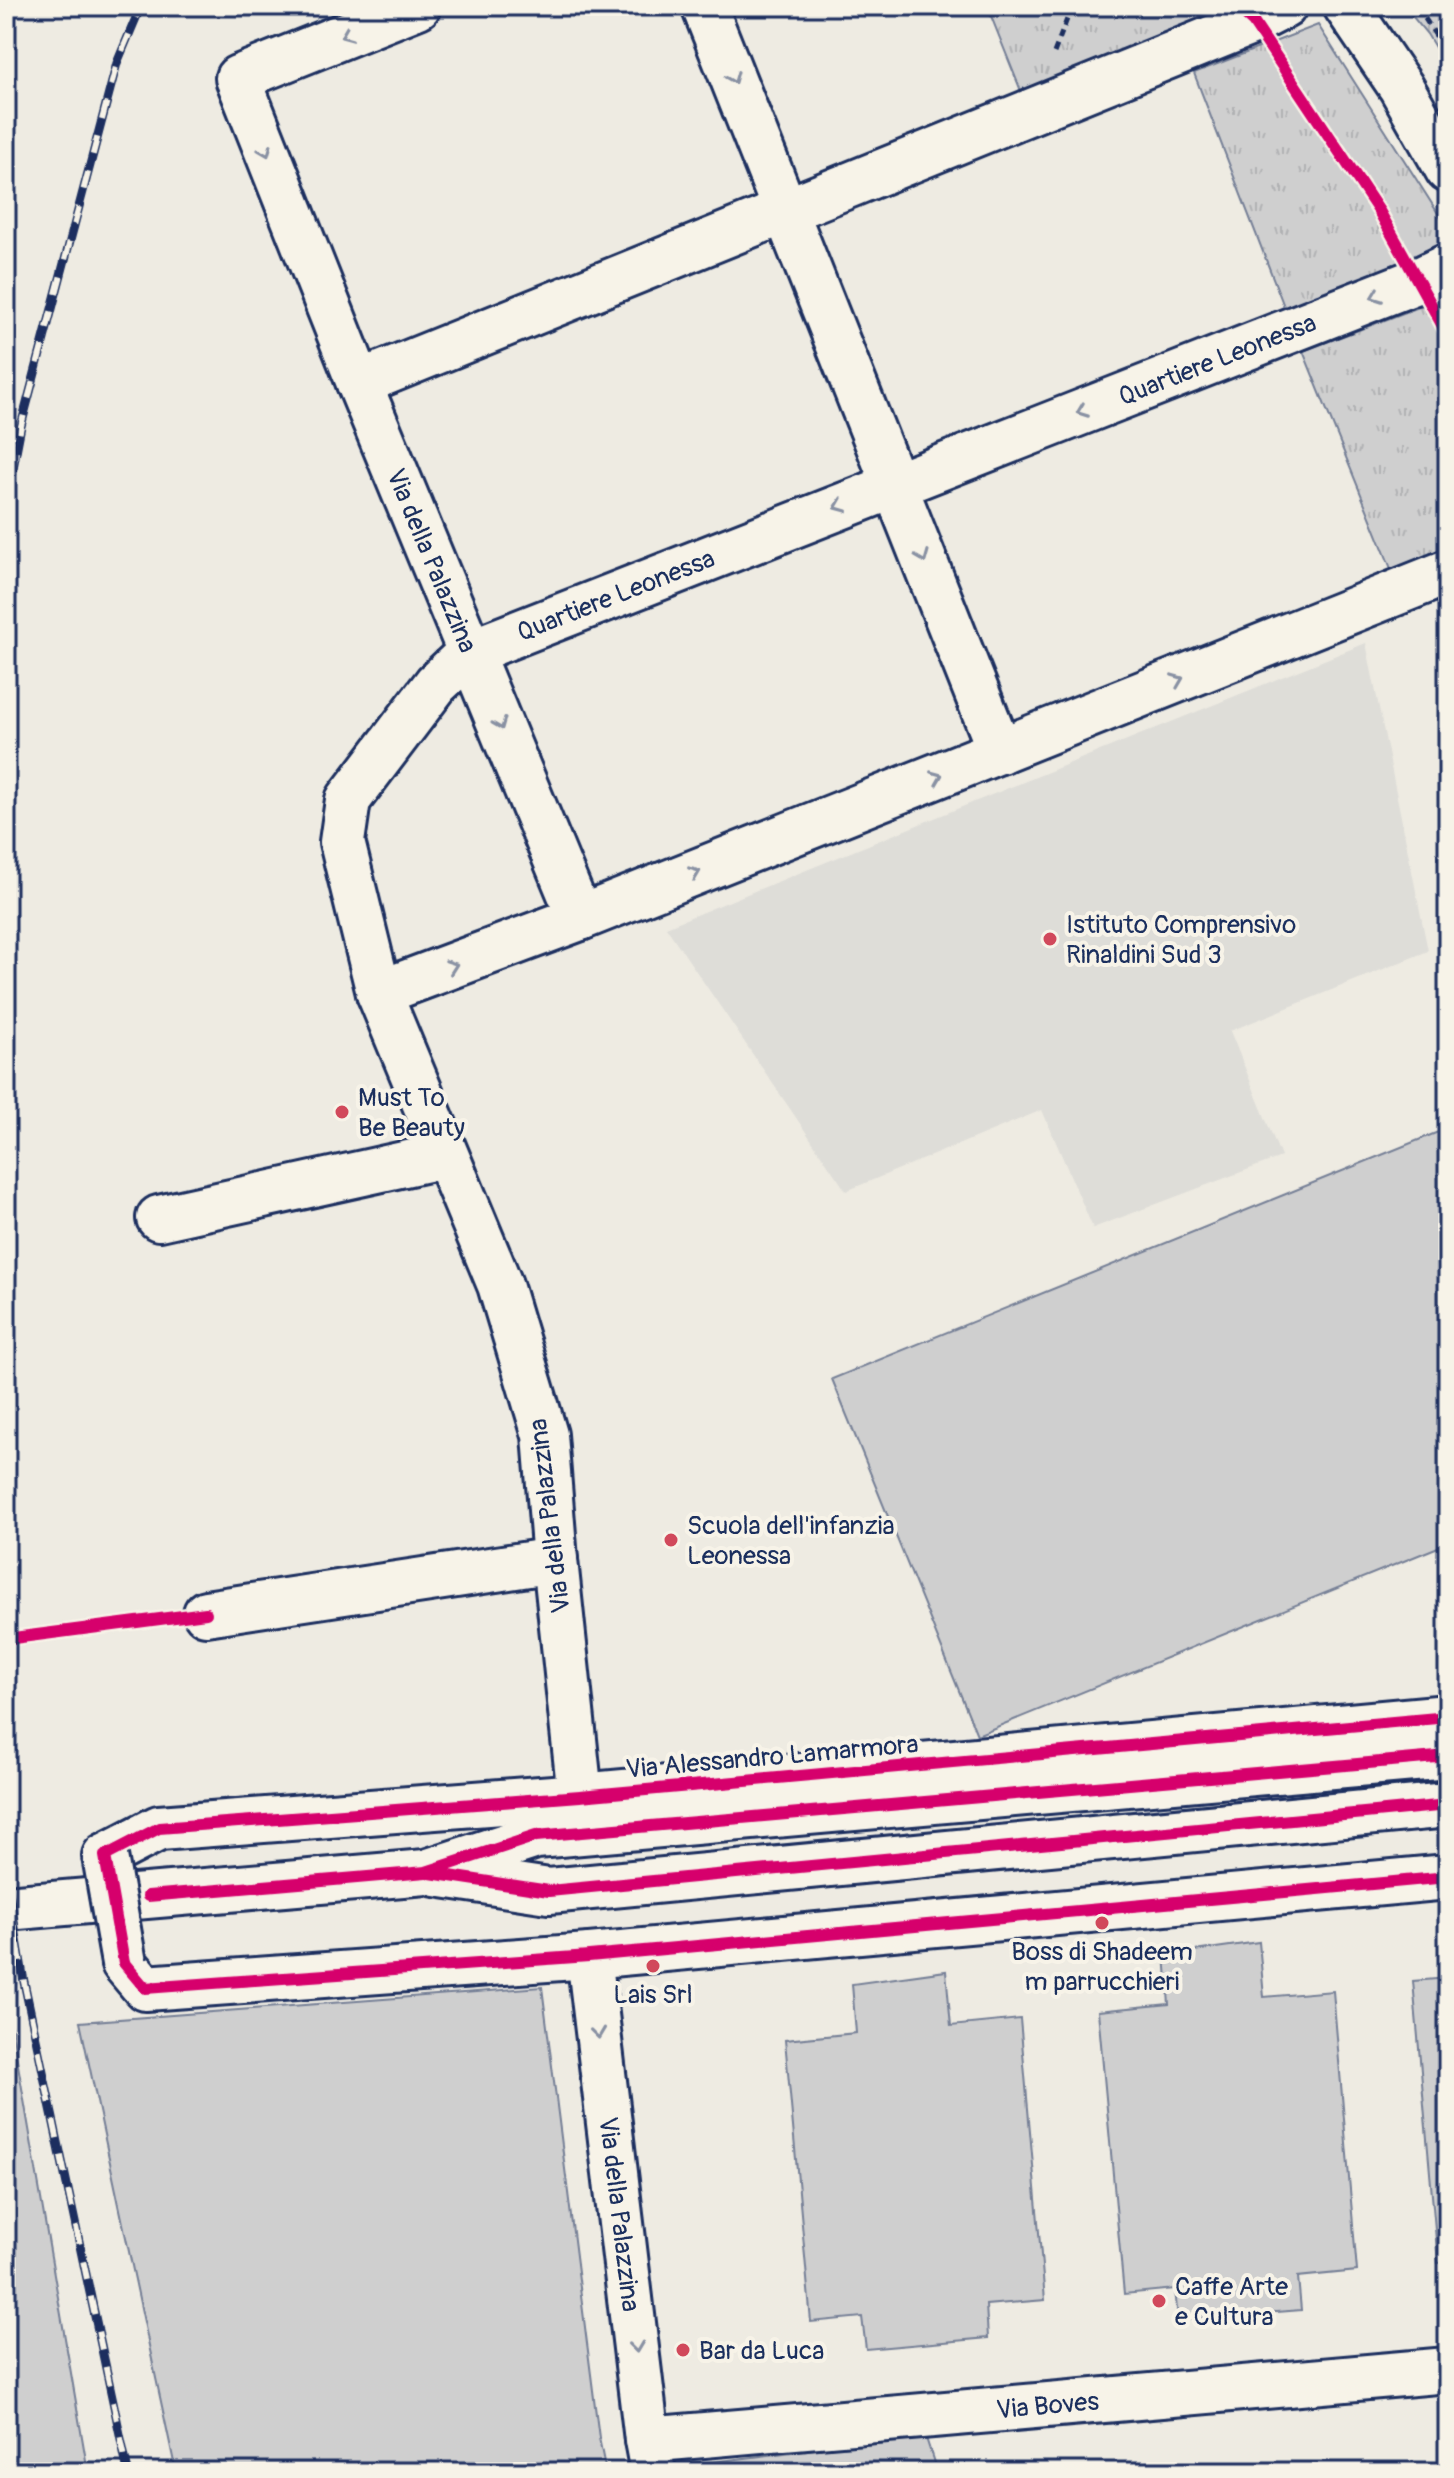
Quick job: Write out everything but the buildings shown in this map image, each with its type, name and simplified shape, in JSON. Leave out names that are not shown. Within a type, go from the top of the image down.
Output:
[{"type":"street","name":"Via della Palazzina","points":[[418,6],[238,78],[470,652],[436,684],[348,800],[342,842],[379,993],[500,1285],[545,1435],[580,1796]]},
{"type":"street","points":[[704,6],[1000,751]]},
{"type":"street","points":[[359,383],[787,212],[1253,22],[1284,6]]},
{"type":"street","points":[[1346,6],[1401,87],[1448,170]]},
{"type":"street","name":"Quartiere Leonessa","points":[[470,652],[1448,266]]},
{"type":"street","points":[[379,993],[580,918],[1448,572]]},
{"type":"street","points":[[470,652],[580,918]]},
{"type":"street","points":[[159,1218],[445,1155]]},
{"type":"street","points":[[206,1613],[555,1560]]},
{"type":"street","name":"Via Alessandro Lamarmora","points":[[589,1956],[145,1988],[124,1963],[105,1856],[159,1828],[580,1796],[1448,1717]]},
{"type":"street","points":[[6,1908],[426,1872],[536,1836],[1448,1756]]},
{"type":"street","points":[[426,1872],[549,1891],[1448,1805]]},
{"type":"street","points":[[589,1956],[1448,1877]]},
{"type":"street","name":"Via della Palazzina","points":[[589,1956],[650,2456]]},
{"type":"street","name":"Via Boves","points":[[650,2456],[1448,2370]]},
{"type":"path","points":[[1050,65],[1072,6]]},
{"type":"path","points":[[1417,6],[1448,55]]},
{"type":"shaded area","name":"Istituto Comprensivo Rinaldini Sud 3","points":[[1366,643],[1428,951],[1230,1031],[1281,1157],[1093,1228],[1042,1110],[846,1191],[666,927]]},
{"type":"green space","points":[[987,6],[1230,6],[1021,91]]},
{"type":"green space","points":[[1404,6],[1448,6],[1448,69],[1427,34]]},
{"type":"green space","points":[[1318,25],[1448,229],[1446,244],[1285,309],[1194,73]]},
{"type":"green space","points":[[1448,296],[1448,553],[1394,576],[1303,351]]},
{"type":"green space","points":[[1448,1128],[1448,1543],[977,1735],[832,1379]]},
{"type":"green space","points":[[1259,1942],[1264,1997],[1333,1991],[1357,2271],[1298,2277],[1301,2310],[1178,2320],[1175,2289],[1124,2294],[1098,2011],[1169,2004],[1165,1955]]},
{"type":"green space","points":[[946,1971],[951,2026],[1020,2019],[1045,2300],[986,2305],[988,2338],[866,2349],[862,2317],[811,2322],[785,2040],[856,2033],[852,1984]]},
{"type":"green space","points":[[1448,1978],[1448,2262],[1438,2263],[1413,1981]]},
{"type":"green space","points":[[542,1987],[599,2438],[606,2472],[176,2472],[80,2022]]},
{"type":"green space","points":[[6,1995],[88,2472],[6,2472]]},
{"type":"green space","points":[[925,2435],[937,2472],[675,2472],[674,2467]]},
{"type":"railway","points":[[6,504],[21,426],[117,63],[141,6]]},
{"type":"railway","points":[[6,1873],[24,1982],[128,2472]]},
{"type":"cycle path","points":[[1235,6],[1253,22],[1379,211],[1448,335]]},
{"type":"cycle path","points":[[6,1639],[206,1613]]},
{"type":"cycle path","points":[[1448,1717],[580,1796],[159,1828],[105,1856],[124,1963],[145,1988],[589,1956],[1448,1877]]},
{"type":"cycle path","points":[[148,1896],[426,1872],[536,1836],[1448,1756]]},
{"type":"cycle path","points":[[430,1873],[549,1891],[1448,1805]]},
{"type":"place","name":"Istituto Comprensivo Rinaldini Sud 3","points":[[1050,939]]},
{"type":"place","name":"Must To Be Beauty","points":[[342,1112]]},
{"type":"place","name":"Scuola dell'infanzia Leonessa","points":[[671,1540]]},
{"type":"place","name":"Boss di Shadeem m parrucchieri","points":[[1102,1923]]},
{"type":"place","name":"Lais Srl","points":[[653,1966]]},
{"type":"place","name":"Caffe Arte e Cultura","points":[[1159,2301]]},
{"type":"place","name":"Bar da Luca","points":[[683,2350]]}]
